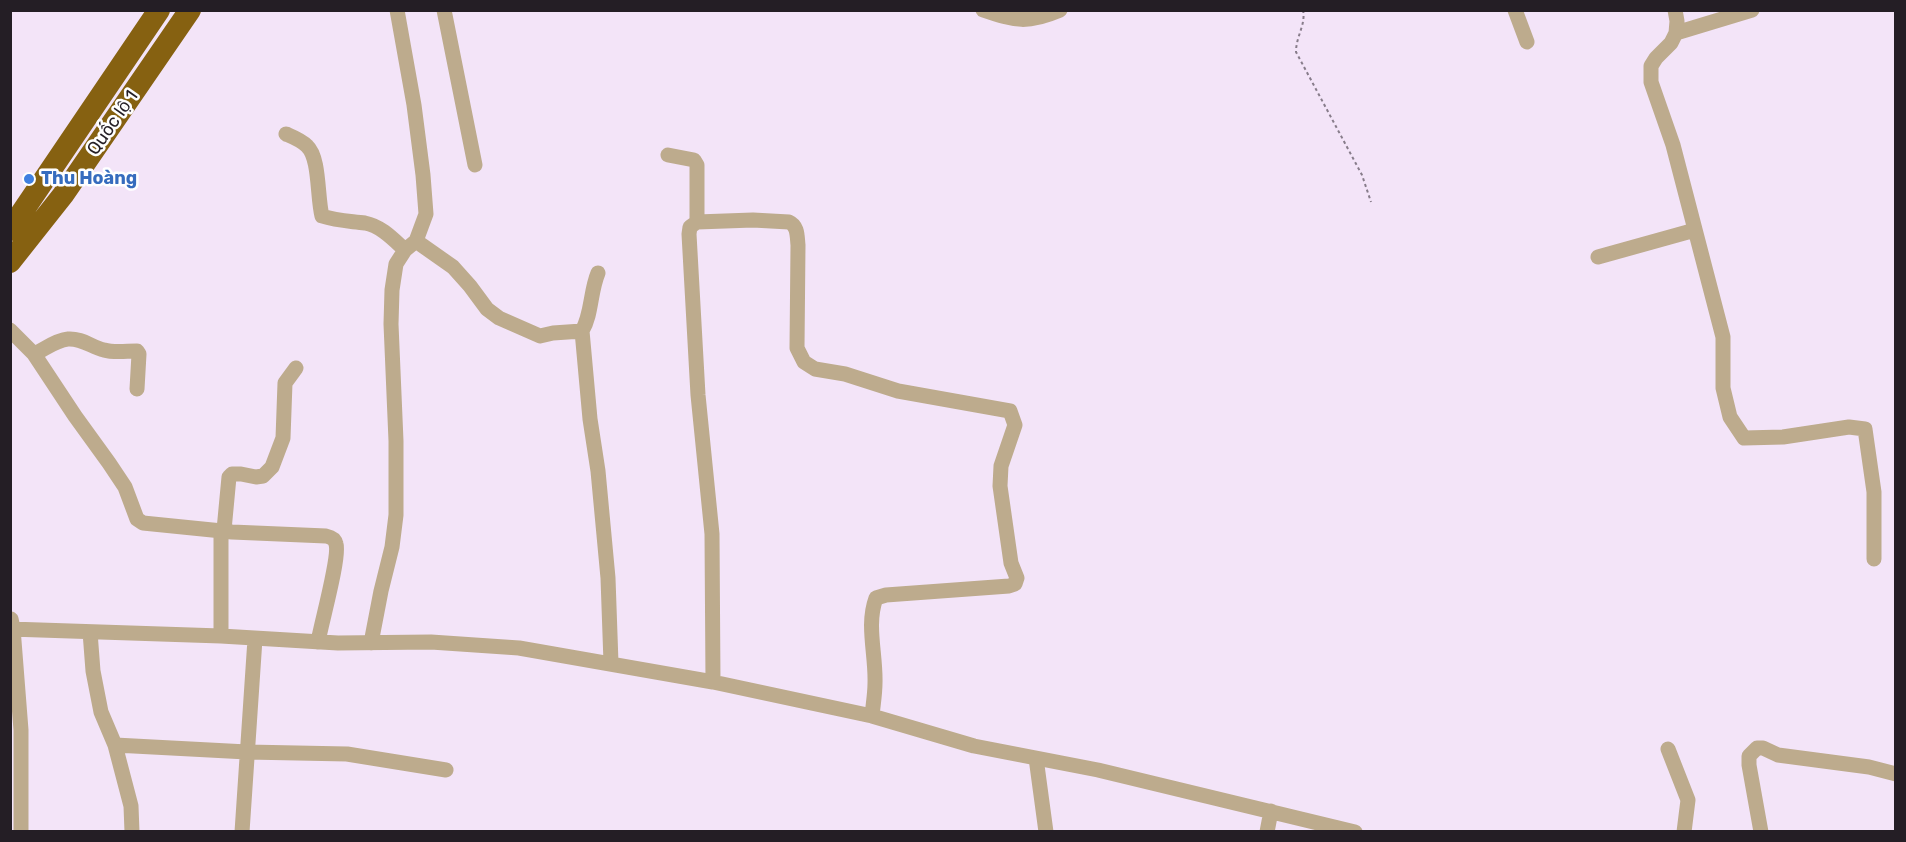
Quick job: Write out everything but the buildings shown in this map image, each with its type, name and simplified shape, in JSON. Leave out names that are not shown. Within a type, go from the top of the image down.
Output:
[{"type":"highway","name":"Quốc lộ 1","points":[[10,230],[159,10]]},
{"type":"highway","name":"Quốc lộ 1","points":[[10,262],[63,195],[190,10]]},
{"type":"street","points":[[371,643],[392,547],[396,515],[392,290],[396,264],[423,225],[426,204],[414,105],[397,10]]},
{"type":"street","points":[[444,10],[475,165]]},
{"type":"street","points":[[983,10],[1012,19],[1030,20],[1060,10]]},
{"type":"street","points":[[1515,10],[1527,42]]},
{"type":"street","points":[[1675,10],[1676,33],[1671,43],[1651,66],[1651,82],[1672,145],[1722,337],[1723,388],[1730,417],[1744,438],[1783,437],[1849,427],[1864,429],[1872,471],[1874,559]]},
{"type":"street","points":[[1676,33],[1752,10]]},
{"type":"street","points":[[286,134],[308,146],[314,157],[322,216],[336,221],[367,224],[453,267],[493,313],[522,329],[535,334],[582,331]]},
{"type":"street","points":[[668,155],[694,160],[697,165],[697,222]]},
{"type":"street","points":[[713,682],[712,534],[698,395],[690,227],[697,222],[753,220],[793,224],[798,245],[797,348],[804,362],[815,369],[844,374],[898,391],[1010,411],[1015,425],[1001,466],[1000,486],[1011,563],[1017,578],[1015,584],[886,595],[876,598],[871,628],[875,682],[872,716]]},
{"type":"street","points":[[1598,257],[1695,230]]},
{"type":"street","points":[[598,273],[593,286],[587,321],[582,331],[608,578],[611,663]]},
{"type":"street","points":[[10,330],[34,354],[125,487],[137,519],[151,525],[333,538],[337,552],[318,642]]},
{"type":"street","points":[[34,354],[68,339],[79,340],[106,351],[137,351],[139,354],[137,389]]},
{"type":"street","points":[[221,636],[222,530],[229,477],[231,474],[263,476],[272,467],[283,438],[285,383],[296,368]]},
{"type":"street","points":[[21,831],[15,813],[21,730],[11,625],[90,632],[318,642],[431,642],[492,645],[611,663],[872,716],[974,746],[1098,770],[1355,831]]},
{"type":"street","points":[[90,632],[93,671],[101,712],[115,745],[131,806],[132,831]]},
{"type":"street","points":[[242,831],[255,639]]},
{"type":"street","points":[[115,745],[247,752],[347,754],[446,770]]},
{"type":"street","points":[[1761,831],[1749,765],[1749,756],[1757,748],[1763,748],[1778,755],[1869,767],[1896,774]]},
{"type":"street","points":[[1668,749],[1688,800],[1684,831]]},
{"type":"street","points":[[1036,758],[1046,831]]},
{"type":"street","points":[[1267,831],[1271,811]]},
{"type":"path","points":[[1304,10],[1305,19],[1296,39],[1296,52],[1362,175],[1371,202]]},
{"type":"place","name":"Thu Hoàng","points":[[29,179]]}]
